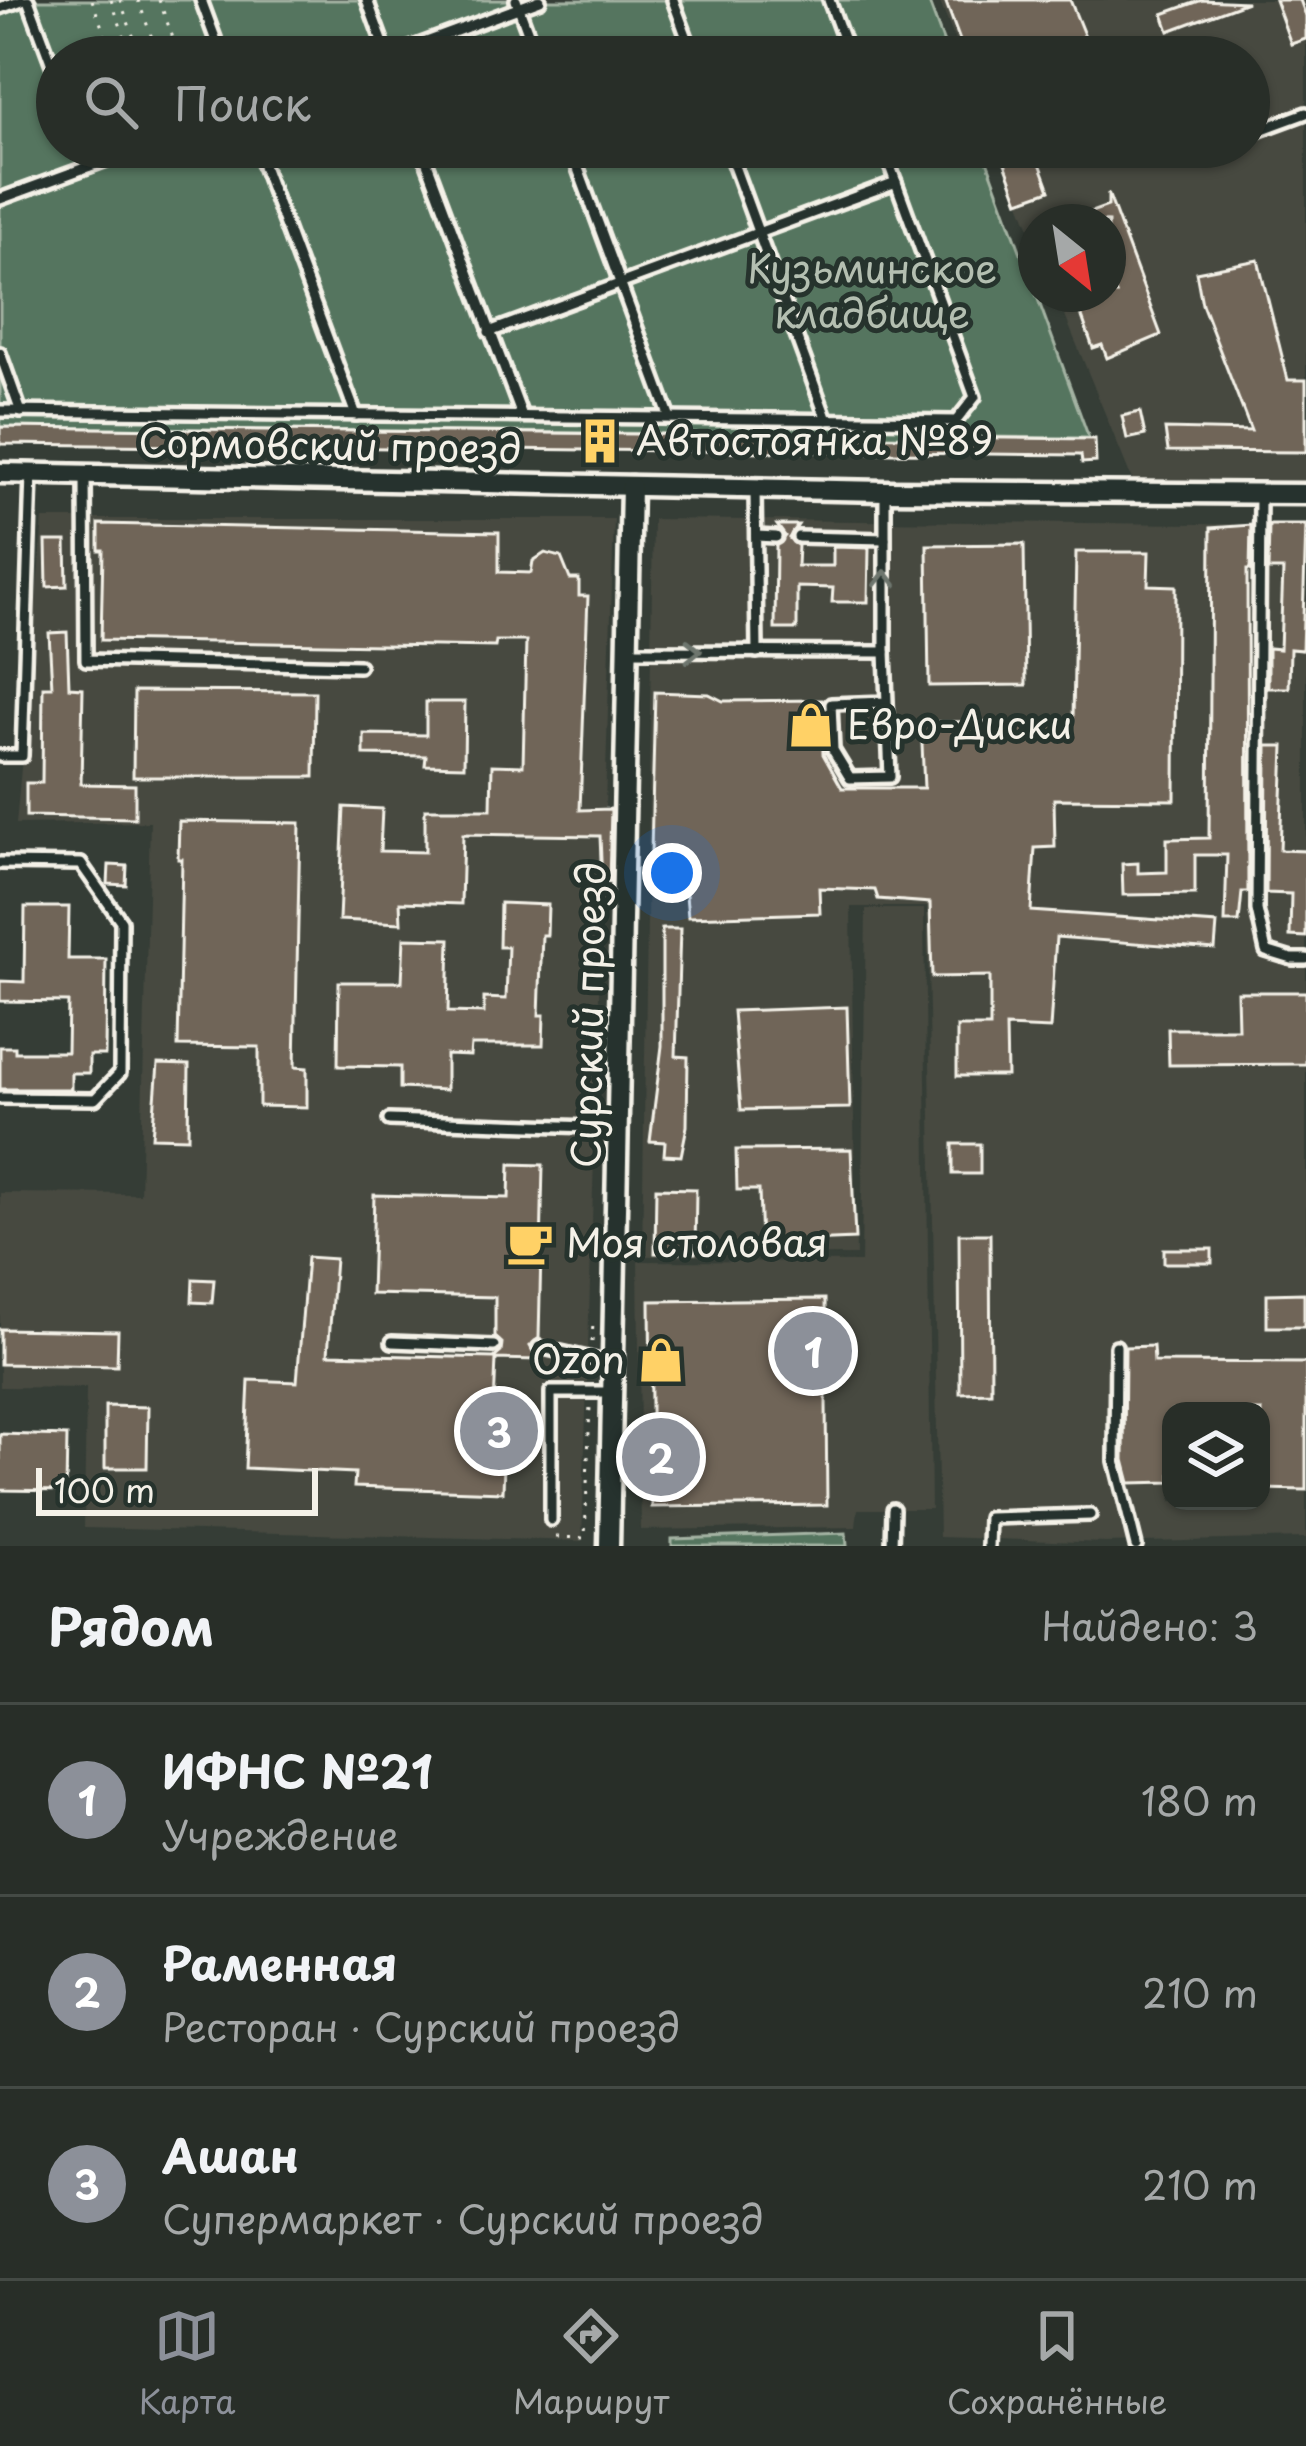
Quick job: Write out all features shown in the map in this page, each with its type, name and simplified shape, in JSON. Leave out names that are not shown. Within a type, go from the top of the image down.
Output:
[{"type":"street","name":"Сормовский проезд","points":[[0,473],[754,489],[1306,494]]},
{"type":"street","name":"Сурский проезд","points":[[609,1546],[631,486]]},
{"type":"lane","points":[[0,8],[25,0],[40,36]]},
{"type":"lane","points":[[201,0],[215,36]]},
{"type":"lane","points":[[367,0],[380,36]]},
{"type":"lane","points":[[439,36],[518,4],[540,0]]},
{"type":"lane","points":[[673,0],[686,36]]},
{"type":"lane","points":[[829,0],[842,36]]},
{"type":"lane","points":[[518,4],[529,36]]},
{"type":"lane","points":[[1270,126],[1306,113]]},
{"type":"lane","points":[[0,199],[84,168]]},
{"type":"lane","points":[[264,168],[356,415]]},
{"type":"lane","points":[[429,168],[522,416]]},
{"type":"lane","points":[[578,168],[670,418]]},
{"type":"lane","points":[[736,168],[827,419]]},
{"type":"lane","points":[[0,412],[956,421],[975,397],[891,168]]},
{"type":"lane","points":[[489,332],[896,182]]},
{"type":"lane","points":[[0,353],[21,412]]},
{"type":"lane","points":[[0,756],[22,756],[31,474]]},
{"type":"lane","points":[[85,474],[86,659],[359,666]]},
{"type":"lane","points":[[754,489],[757,652]]},
{"type":"lane","points":[[885,491],[884,652],[887,702],[890,777],[850,778],[833,750],[831,704],[887,702]]},
{"type":"lane","points":[[1260,493],[1257,910],[1266,951],[1306,959]]},
{"type":"lane","points":[[756,536],[776,537]]},
{"type":"lane","points":[[798,537],[885,539]]},
{"type":"lane","points":[[630,651],[884,652]]},
{"type":"lane","points":[[0,863],[81,864],[121,921],[121,943],[120,1073],[95,1099],[0,1098]]},
{"type":"lane","points":[[389,1120],[619,1128]]},
{"type":"lane","points":[[392,1342],[494,1346]]},
{"type":"lane","points":[[1116,1346],[1115,1461],[1136,1546]]},
{"type":"lane","points":[[539,1347],[614,1364]]},
{"type":"lane","points":[[551,1520],[550,1392],[613,1392]]},
{"type":"lane","points":[[892,1546],[893,1509]]},
{"type":"lane","points":[[988,1546],[989,1517],[1090,1515]]},
{"type":"path","points":[[92,0],[105,36]]},
{"type":"path","points":[[111,0],[124,36]]},
{"type":"path","points":[[120,0],[133,36]]},
{"type":"path","points":[[138,0],[151,36]]},
{"type":"path","points":[[159,0],[172,36]]},
{"type":"shaded area","points":[[939,0],[1306,0],[1306,485],[1133,482],[1063,312],[1126,312],[1126,204],[1021,204],[1006,168],[1270,168],[1270,36],[954,36]]},
{"type":"shaded area","points":[[43,519],[614,519],[582,1541],[84,1528],[86,1388],[0,1387],[0,1193],[140,1194],[150,822],[16,824]]},
{"type":"shaded area","points":[[653,519],[1306,525],[1306,1538],[1106,1543],[939,1537],[927,907],[851,907],[856,1255],[642,1256]]},
{"type":"shaded area","points":[[866,909],[924,909],[931,1509],[858,1509],[856,1527],[641,1530],[638,1261],[861,1262]]},
{"type":"green space","name":"Кузьминское кладбище","points":[[0,0],[928,0],[941,36],[36,36],[36,168],[990,168],[1018,245],[1018,312],[1043,312],[1089,438],[0,427]]},
{"type":"green space","points":[[846,1533],[847,1546],[672,1546],[672,1539]]},
{"type":"building","points":[[945,0],[1070,0],[1085,36],[958,36]]},
{"type":"building","points":[[1202,0],[1247,2],[1169,31],[1163,14]]},
{"type":"building","points":[[1275,0],[1300,0],[1306,39],[1291,44]]},
{"type":"building","points":[[1007,168],[1042,168],[1050,190],[1019,201]]},
{"type":"building","points":[[1126,241],[1161,335],[1107,358],[1102,345],[1093,348],[1080,312],[1126,312]]},
{"type":"building","points":[[1258,260],[1288,380],[1306,380],[1306,452],[1168,451],[1165,429],[1251,431],[1202,304],[1196,272]]},
{"type":"building","points":[[1140,412],[1145,435],[1127,439],[1122,416]]},
{"type":"building","name":"Автостоянка №89","points":[[0,427],[1095,439],[1096,462],[1082,463],[1081,455],[0,444]]},
{"type":"building","points":[[99,524],[499,532],[499,572],[531,573],[533,561],[545,553],[561,557],[570,579],[579,579],[579,596],[588,596],[580,810],[611,809],[609,882],[602,883],[600,836],[463,834],[461,904],[400,902],[401,923],[339,920],[344,807],[382,809],[380,851],[425,852],[425,809],[491,809],[492,765],[523,766],[526,641],[496,641],[495,647],[101,640]]},
{"type":"building","points":[[777,525],[798,525],[789,538],[798,546],[797,566],[833,566],[833,547],[869,548],[868,602],[832,602],[833,588],[797,587],[797,629],[775,629],[776,546],[785,536]]},
{"type":"building","points":[[1251,525],[1247,570],[1248,892],[1242,892],[1239,922],[1225,922],[1227,855],[1195,855],[1195,894],[1123,895],[1122,864],[1138,863],[1138,873],[1167,872],[1167,839],[1209,838],[1211,528]]},
{"type":"building","points":[[1269,525],[1306,525],[1302,650],[1290,649],[1289,688],[1268,688],[1268,648],[1280,649],[1283,570],[1268,570]]},
{"type":"building","points":[[46,541],[66,541],[67,586],[47,587]]},
{"type":"building","points":[[1024,544],[1026,685],[929,686],[927,545]]},
{"type":"building","points":[[1076,552],[1149,552],[1148,585],[1176,586],[1175,800],[1054,799],[1055,847],[1035,848],[1031,911],[1217,924],[1215,949],[1056,937],[1050,1029],[1006,1027],[1007,1076],[957,1076],[957,1027],[990,1027],[990,976],[932,977],[930,903],[878,899],[875,890],[819,888],[820,913],[688,917],[682,851],[651,853],[655,692],[709,694],[723,701],[822,700],[823,754],[842,788],[924,788],[921,722],[1073,721]]},
{"type":"building","points":[[67,632],[69,687],[83,688],[81,784],[135,785],[135,818],[26,816],[26,783],[42,783],[43,687],[52,687],[49,633]]},
{"type":"building","points":[[134,691],[315,692],[314,777],[133,777]]},
{"type":"building","points":[[426,702],[465,702],[464,766],[425,765],[426,756],[364,755],[364,734],[426,735]]},
{"type":"building","points":[[1267,746],[1284,746],[1280,850],[1306,851],[1306,937],[1290,936],[1291,894],[1266,893]]},
{"type":"building","points":[[179,821],[300,823],[295,1067],[307,1068],[307,1107],[259,1106],[259,1047],[178,1046]]},
{"type":"building","points":[[109,865],[127,866],[126,885],[108,884]]},
{"type":"building","points":[[500,903],[548,905],[539,1015],[544,1015],[543,1045],[471,1045],[470,1056],[446,1055],[446,1090],[400,1088],[400,1067],[338,1066],[339,982],[402,982],[404,938],[450,939],[448,1012],[484,1013],[484,998],[506,999],[508,947],[499,947]]},
{"type":"building","points":[[25,907],[69,907],[68,959],[106,959],[105,1055],[89,1055],[89,1073],[71,1073],[71,1089],[0,1089],[0,1047],[15,1047],[15,1052],[67,1052],[68,1002],[0,1001],[0,981],[24,982]]},
{"type":"building","points":[[662,929],[680,929],[676,1056],[688,1057],[687,1126],[681,1156],[664,1155],[665,1142],[650,1141],[662,1046]]},
{"type":"building","points":[[1237,992],[1306,992],[1306,1064],[1169,1065],[1168,1029],[1238,1029]]},
{"type":"building","points":[[847,1007],[850,1108],[741,1110],[733,1011]]},
{"type":"building","points":[[158,1064],[189,1065],[188,1138],[152,1137]]},
{"type":"building","points":[[953,1144],[980,1144],[980,1174],[953,1174]]},
{"type":"building","points":[[851,1149],[855,1239],[761,1243],[759,1190],[737,1190],[736,1150]]},
{"type":"building","points":[[510,1164],[543,1165],[539,1338],[530,1346],[538,1360],[496,1359],[494,1406],[506,1407],[503,1492],[354,1487],[355,1473],[245,1468],[249,1380],[297,1382],[307,1257],[335,1259],[328,1354],[494,1358],[501,1352],[502,1343],[495,1337],[495,1297],[371,1294],[374,1195],[509,1198]]},
{"type":"building","points":[[656,1188],[696,1189],[695,1253],[655,1253]]},
{"type":"building","points":[[959,1234],[990,1234],[991,1392],[960,1393]]},
{"type":"building","points":[[1164,1249],[1212,1249],[1212,1263],[1164,1263]]},
{"type":"building","points":[[193,1279],[214,1280],[212,1303],[192,1302]]},
{"type":"building","points":[[1304,1293],[1304,1327],[1267,1327],[1267,1294]]},
{"type":"building","points":[[825,1299],[827,1505],[652,1507],[650,1301]]},
{"type":"building","points":[[0,1329],[118,1331],[117,1366],[0,1364]]},
{"type":"building","points":[[1153,1346],[1154,1362],[1306,1363],[1306,1490],[1270,1489],[1270,1402],[1162,1402],[1162,1482],[1130,1483],[1124,1460],[1125,1347]]},
{"type":"building","points":[[105,1406],[148,1407],[147,1468],[105,1468]]},
{"type":"building","points":[[0,1434],[67,1436],[66,1491],[0,1490]]},
{"type":"place","name":"Автостоянка №89","points":[[600,441]]},
{"type":"place","name":"Евро-Диски","points":[[811,725]]},
{"type":"place","name":"Моя столовая","points":[[530,1243]]},
{"type":"place","name":"ИФНС №21","points":[[813,1351]]},
{"type":"place","name":"Ozon","points":[[661,1360]]},
{"type":"place","name":"Ашан","points":[[499,1431]]},
{"type":"place","name":"Раменная","points":[[661,1457]]}]
